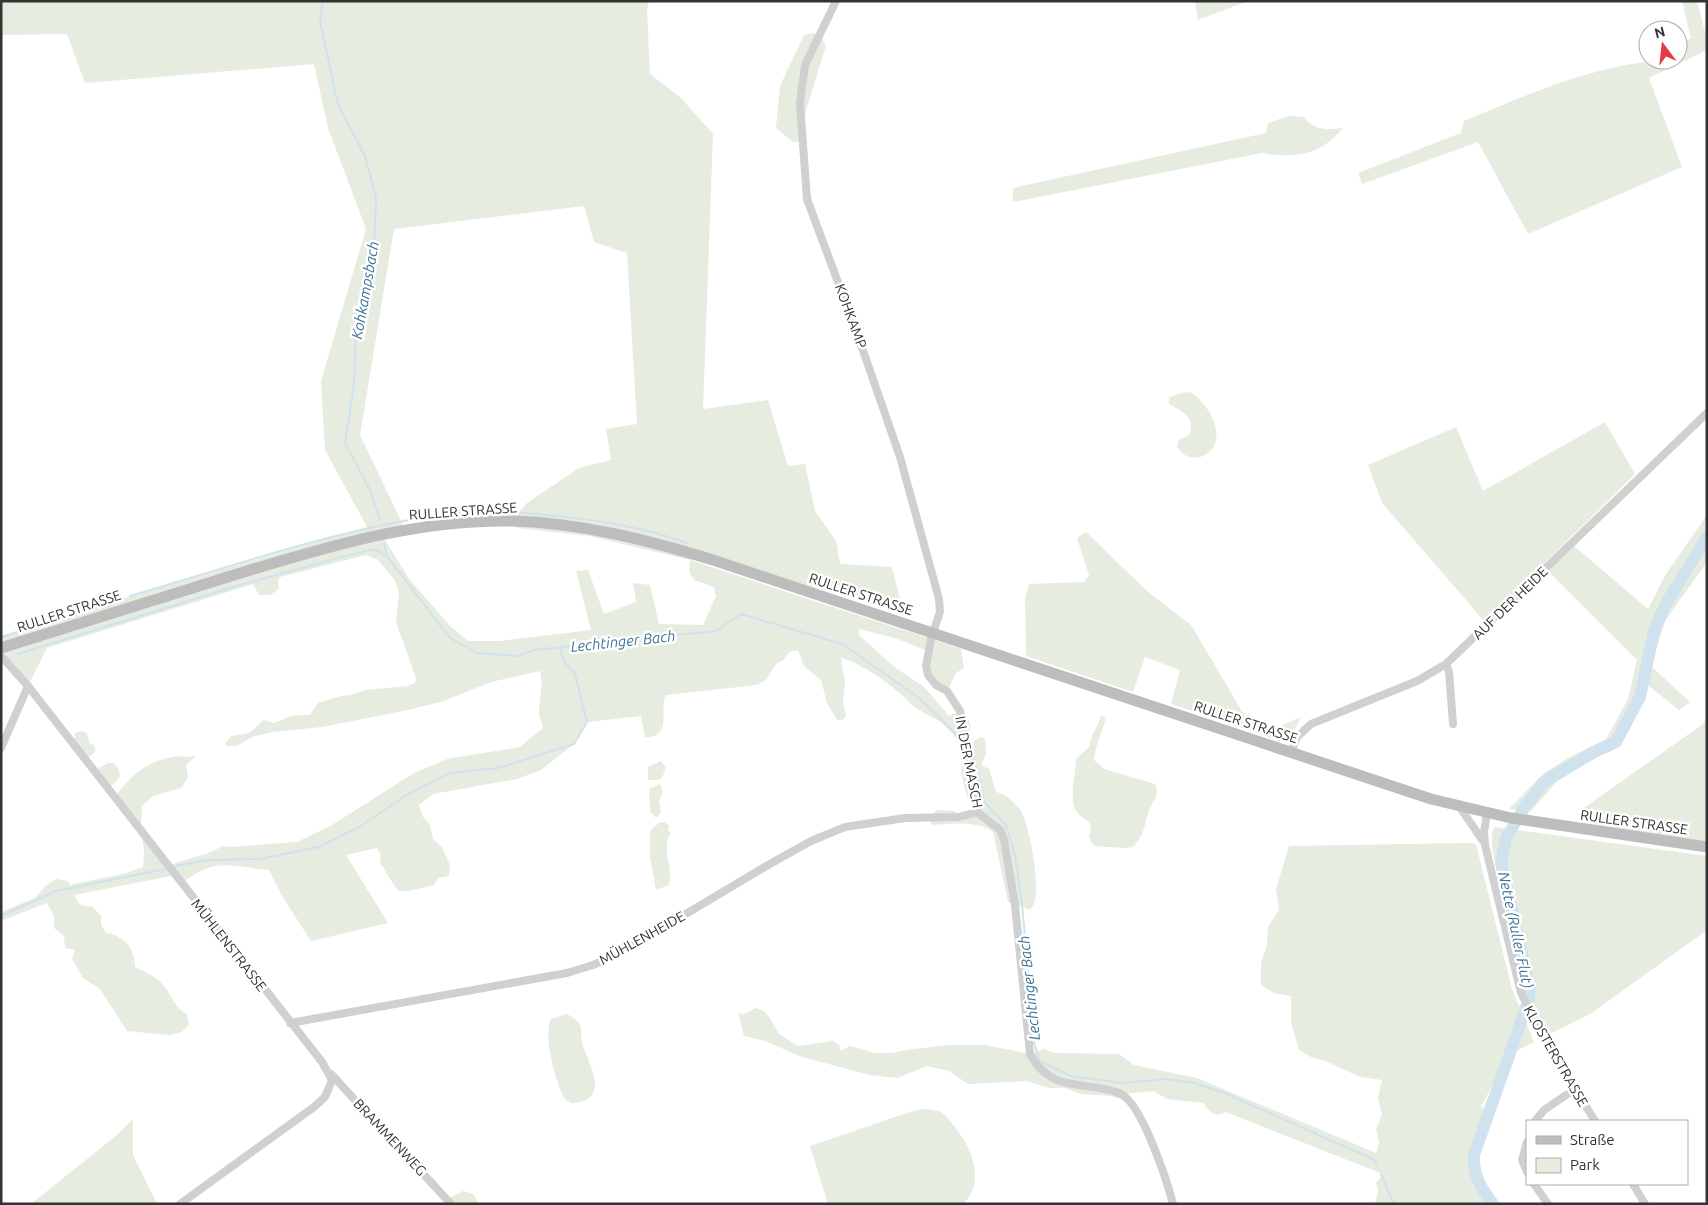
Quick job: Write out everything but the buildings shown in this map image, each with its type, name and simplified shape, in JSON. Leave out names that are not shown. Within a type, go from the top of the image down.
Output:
[{"type":"main road","name":"RULLER STRASSE","points":[[1,648],[356,539],[405,529],[511,521],[596,530],[657,544],[934,633],[1291,752],[1487,814],[1707,847]]},
{"type":"street","name":"KOHKAMP","points":[[836,1],[804,73],[800,103],[806,199],[858,336],[900,457],[939,599],[940,612],[934,633]]},
{"type":"street","name":"AUF DER HEIDE","points":[[1291,752],[1297,737],[1311,724],[1417,682],[1446,664],[1707,413]]},
{"type":"street","name":"IN DER MASCH","points":[[934,633],[926,666],[928,675],[936,685],[947,691],[960,711],[977,812],[1000,830],[1004,840],[1015,905],[1030,1054],[1043,1071],[1065,1084],[1110,1091],[1121,1094],[1130,1100],[1137,1111],[1167,1181],[1173,1204]]},
{"type":"street","name":"MÜHLENSTRASSE","points":[[1,656],[28,686],[328,1071]]},
{"type":"street","points":[[1446,664],[1453,724]]},
{"type":"street","points":[[1,748],[28,686]]},
{"type":"street","name":"KLOSTERSTRASSE","points":[[1459,806],[1485,844]]},
{"type":"street","name":"MÜHLENHEIDE","points":[[290,1023],[567,973],[593,966],[633,946],[794,850],[844,827],[905,818],[959,817],[977,812]]},
{"type":"street","name":"KLOSTERSTRASSE","points":[[1487,814],[1484,832],[1485,844],[1521,993],[1532,1016],[1593,1120]]},
{"type":"street","points":[[180,1204],[314,1107],[330,1089],[332,1080],[328,1071]]},
{"type":"street","name":"BRAMMENWEG","points":[[328,1071],[451,1204]]},
{"type":"street","points":[[1536,1120],[1544,1110],[1575,1089]]},
{"type":"street","points":[[1526,1146],[1522,1160],[1526,1170]]},
{"type":"street","points":[[1535,1185],[1548,1204]]},
{"type":"street","points":[[1634,1185],[1644,1202],[1634,1204]]},
{"type":"green space","points":[[1,1],[649,1],[647,9],[650,74],[681,98],[713,134],[703,409],[768,400],[788,466],[805,464],[815,511],[836,541],[840,564],[892,567],[903,612],[691,553],[690,560],[961,649],[964,668],[956,673],[947,691],[928,675],[928,651],[895,638],[859,629],[859,635],[893,666],[924,687],[949,716],[960,711],[968,719],[970,734],[968,738],[954,734],[939,721],[912,705],[902,695],[865,668],[841,658],[845,683],[843,703],[846,715],[843,720],[837,720],[827,703],[821,680],[804,666],[798,650],[789,652],[784,660],[776,664],[766,680],[757,685],[666,695],[662,728],[654,736],[645,737],[641,716],[588,722],[574,744],[541,770],[517,779],[433,794],[419,805],[423,817],[430,825],[433,839],[442,847],[450,865],[449,876],[438,878],[434,885],[409,891],[399,891],[380,863],[381,856],[377,848],[346,855],[388,923],[311,941],[282,896],[269,870],[223,865],[204,869],[182,883],[176,875],[74,895],[80,905],[93,907],[101,916],[101,925],[106,933],[118,937],[127,944],[133,954],[135,967],[151,975],[165,987],[177,1006],[187,1014],[189,1024],[182,1032],[170,1035],[127,1031],[100,989],[83,978],[72,959],[75,950],[65,948],[64,936],[54,928],[54,916],[47,903],[1,921],[1,912],[35,898],[46,885],[57,879],[68,881],[70,885],[126,873],[143,867],[144,850],[141,830],[169,866],[216,850],[222,846],[233,847],[297,842],[332,825],[414,773],[447,759],[520,747],[543,728],[539,716],[541,676],[540,671],[491,682],[444,701],[408,710],[322,727],[272,732],[252,737],[237,746],[225,744],[234,735],[252,731],[264,720],[274,723],[291,716],[310,715],[318,703],[365,690],[408,686],[415,683],[416,678],[396,622],[399,593],[395,580],[378,560],[366,555],[280,577],[278,581],[279,589],[270,595],[259,595],[253,584],[47,648],[29,684],[15,668],[4,650],[1,637],[122,599],[367,527],[325,450],[321,381],[366,229],[328,128],[314,64],[85,83],[67,34],[1,35]],"holes":[[[584,206],[594,242],[627,253],[637,424],[606,429],[611,460],[579,468],[527,503],[511,521],[518,528],[589,536],[690,560],[689,571],[694,580],[714,587],[716,596],[703,625],[659,624],[650,585],[633,583],[636,602],[604,614],[588,570],[576,571],[591,630],[500,641],[468,641],[450,626],[410,580],[385,540],[405,529],[360,435],[394,229]]]},
{"type":"green space","points":[[1195,1],[1248,1],[1198,20]]},
{"type":"green space","points":[[1682,1],[1697,1],[1707,40],[1707,50],[1688,59],[1688,40],[1691,38]]},
{"type":"green space","points":[[813,33],[820,35],[826,46],[801,126],[802,142],[793,142],[776,128],[780,86],[804,35]]},
{"type":"green space","points":[[1638,63],[1638,70],[1666,70],[1649,78],[1682,167],[1528,234],[1478,142],[1362,184],[1358,173],[1461,133],[1464,121],[1542,89],[1596,72]]},
{"type":"green space","points":[[1289,116],[1303,117],[1312,125],[1321,128],[1343,128],[1326,144],[1307,153],[1274,155],[1262,153],[1013,202],[1013,188],[1266,133],[1268,123]]},
{"type":"green space","points":[[1190,392],[1207,409],[1212,417],[1217,434],[1216,442],[1208,453],[1193,458],[1180,451],[1177,446],[1179,440],[1189,435],[1191,429],[1190,420],[1179,409],[1169,404],[1169,398],[1177,394]]},
{"type":"green space","points":[[1605,422],[1635,474],[1485,622],[1382,503],[1368,465],[1456,427],[1483,491]]},
{"type":"green space","points":[[1707,515],[1707,562],[1665,621],[1651,666],[1690,702],[1679,710],[1644,682],[1640,697],[1616,742],[1566,771],[1531,811],[1509,809],[1543,774],[1568,758],[1606,739],[1628,699],[1637,660],[1547,570],[1573,545],[1648,609],[1664,577]]},
{"type":"green space","points":[[1086,532],[1148,592],[1191,625],[1252,728],[1278,727],[1301,717],[1291,736],[1279,741],[1171,704],[1180,670],[1145,657],[1133,692],[1026,656],[1025,598],[1029,584],[1084,582],[1089,575],[1077,538]]},
{"type":"green space","points":[[1101,716],[1106,717],[1094,760],[1104,769],[1155,784],[1157,791],[1143,831],[1133,847],[1094,846],[1089,837],[1091,826],[1078,813],[1073,803],[1076,759],[1090,746],[1091,738]]},
{"type":"green space","points":[[1707,718],[1707,842],[1598,826],[1581,810],[1703,724]]},
{"type":"green space","points":[[81,731],[87,733],[90,744],[94,745],[96,751],[86,760],[74,745],[75,733]]},
{"type":"green space","points":[[981,737],[985,739],[986,754],[981,765],[989,769],[996,792],[1007,797],[1020,810],[1029,833],[1036,879],[1034,904],[1030,910],[1008,902],[993,832],[987,828],[972,824],[932,825],[929,818],[937,810],[955,811],[959,817],[977,812],[975,801],[968,799],[961,772],[961,764],[966,749],[972,742]]},
{"type":"green space","points":[[177,756],[196,756],[186,765],[188,778],[181,788],[153,796],[142,806],[141,830],[115,797],[133,776],[146,766]]},
{"type":"green space","points":[[661,761],[666,768],[662,778],[648,780],[648,767]]},
{"type":"green space","points":[[108,763],[113,763],[118,768],[120,776],[115,783],[107,787],[97,774],[99,768]]},
{"type":"green space","points":[[660,784],[663,791],[659,801],[661,812],[656,818],[650,811],[649,789]]},
{"type":"green space","points":[[665,822],[669,826],[668,830],[671,833],[667,845],[670,878],[669,885],[656,890],[650,857],[650,831],[659,823]]},
{"type":"green space","points":[[1495,827],[1707,856],[1707,930],[1590,1014],[1548,1035],[1522,981],[1492,849],[1492,832]]},
{"type":"green space","points":[[1476,844],[1512,989],[1534,1042],[1508,1055],[1481,1107],[1490,1109],[1476,1148],[1475,1168],[1484,1190],[1493,1204],[1375,1204],[1378,1190],[1376,1183],[1383,1174],[1226,1112],[1222,1114],[1213,1113],[1203,1103],[1167,1099],[1154,1091],[1122,1094],[1128,1105],[1121,1099],[1111,1096],[1081,1094],[1065,1088],[1050,1088],[1026,1081],[968,1084],[949,1071],[927,1066],[897,1078],[870,1075],[802,1057],[765,1041],[744,1036],[738,1013],[743,1014],[756,1008],[764,1011],[779,1034],[798,1046],[833,1041],[839,1045],[841,1051],[850,1046],[875,1053],[892,1053],[949,1045],[985,1045],[1030,1054],[1044,1049],[1054,1053],[1119,1054],[1134,1065],[1197,1078],[1376,1153],[1379,1143],[1376,1129],[1382,1115],[1378,1098],[1382,1080],[1360,1077],[1328,1062],[1311,1057],[1299,1050],[1291,1022],[1291,996],[1274,993],[1261,985],[1261,963],[1267,945],[1268,927],[1279,910],[1276,889],[1289,846]]},
{"type":"green space","points":[[567,1014],[580,1025],[581,1040],[595,1082],[591,1096],[583,1101],[571,1103],[565,1099],[557,1082],[548,1036],[551,1019]]},
{"type":"green space","points":[[925,1109],[939,1111],[945,1115],[960,1134],[971,1154],[975,1175],[974,1185],[970,1195],[963,1204],[828,1204],[810,1146],[913,1111]]},
{"type":"green space","points":[[133,1119],[133,1155],[157,1204],[31,1204],[117,1135]]},
{"type":"green space","points":[[463,1191],[474,1194],[478,1204],[451,1204],[447,1199]]},
{"type":"waterway","name":"Kohkampsbach","points":[[323,1],[320,21],[338,105],[365,156],[376,197],[374,253],[356,333],[354,385],[345,443],[370,490],[380,520]]},
{"type":"waterway","points":[[130,596],[337,536],[378,526],[463,512],[508,512],[593,520],[650,531],[687,543]]},
{"type":"waterway","name":"Nette (Ruller Flut)","points":[[1493,1204],[1476,1176],[1474,1155],[1529,999],[1530,988],[1501,863],[1506,838],[1524,808],[1544,782],[1594,752],[1616,742],[1640,697],[1654,631],[1666,604],[1707,537]]},
{"type":"waterway","name":"Lechtinger Bach","points":[[384,544],[387,556],[449,637],[476,653],[518,656],[534,650],[716,631],[741,614],[842,644],[918,697],[951,729],[960,742]]},
{"type":"waterway","points":[[18,654],[233,587],[342,557],[374,549],[387,556]]},
{"type":"waterway","points":[[1,637],[113,602]]},
{"type":"waterway","name":"Lechtinger Bach","points":[[175,866],[207,860],[260,859],[319,847],[359,827],[405,796],[450,773],[498,768],[574,744],[587,722],[575,674],[564,661],[560,649]]},
{"type":"waterway","name":"Lechtinger Bach","points":[[971,744],[984,802],[1006,825],[1015,856],[1022,904],[1034,1043],[1040,1061],[1070,1076],[1123,1083],[1166,1079],[1195,1083],[1229,1095],[1375,1160],[1377,1166]]},
{"type":"waterway","name":"Lechtinger Bach","points":[[1,916],[56,891],[165,869]]},
{"type":"waterway","name":"Lechtinger Bach","points":[[1381,1174],[1394,1204]]}]
